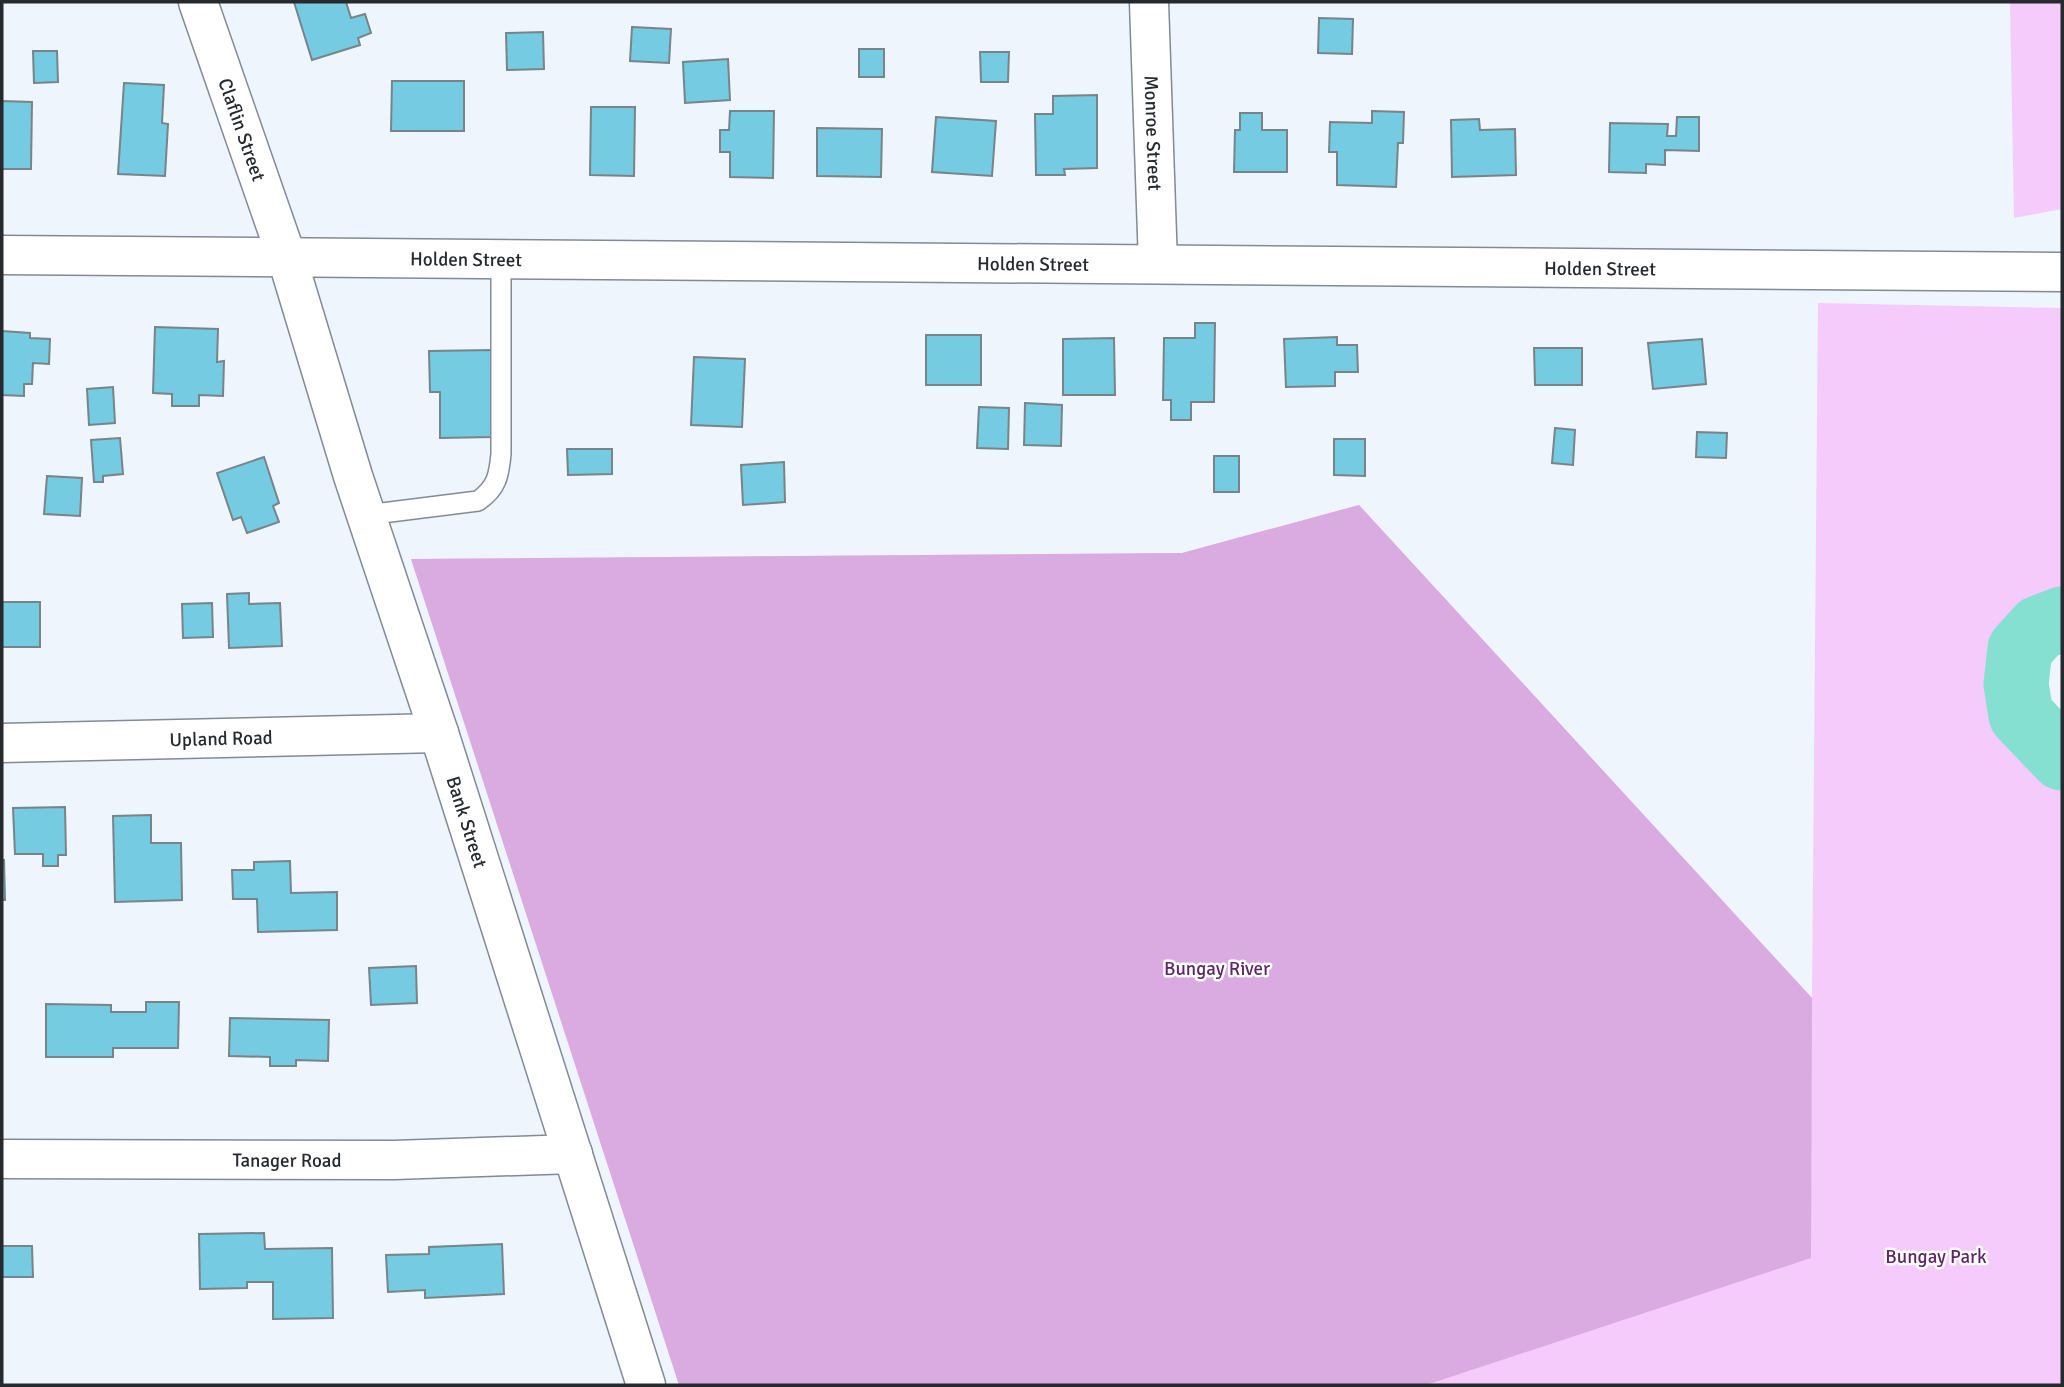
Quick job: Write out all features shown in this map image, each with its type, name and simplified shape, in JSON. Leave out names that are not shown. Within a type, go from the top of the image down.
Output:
[{"type":"street","name":"Claflin Street","points":[[198,2],[287,258]]},
{"type":"street","name":"Monroe Street","points":[[1149,2],[1158,264]]},
{"type":"street","name":"Holden Street","points":[[2,255],[2062,272]]},
{"type":"street","name":"Bank Street","points":[[287,258],[366,515],[439,733],[646,1385]]},
{"type":"street","name":"Upland Road","points":[[2,743],[439,733]]},
{"type":"street","name":"Tanager Road","points":[[2,1159],[394,1160],[573,1154]]},
{"type":"lane","points":[[366,515],[478,501],[489,494],[498,481],[501,454],[501,260]]},
{"type":"green space","points":[[2010,2],[2062,2],[2062,209],[2014,218]]},
{"type":"green space","name":"Bungay River","points":[[1818,303],[2062,308],[2062,619],[2039,628],[2020,649],[2016,684],[2021,715],[2062,758],[2062,1385],[679,1385],[411,559],[1182,553],[1359,505],[1812,998]]},
{"type":"green space","name":"Bungay River","points":[[1359,505],[1812,998],[1811,1258],[1426,1385],[679,1385],[411,559],[1182,553]]},
{"type":"building","points":[[294,2],[346,2],[351,18],[365,14],[371,33],[358,38],[360,45],[312,60]]},
{"type":"building","points":[[1319,18],[1353,19],[1352,54],[1318,53]]},
{"type":"building","points":[[632,27],[671,29],[669,63],[630,61]]},
{"type":"building","points":[[543,32],[544,69],[507,70],[506,33]]},
{"type":"building","points":[[859,49],[884,49],[884,77],[859,77]]},
{"type":"building","points":[[33,51],[57,51],[58,82],[34,83]]},
{"type":"building","points":[[980,52],[1009,52],[1008,82],[981,82]]},
{"type":"building","points":[[728,59],[730,100],[685,103],[683,62]]},
{"type":"building","points":[[392,81],[464,81],[464,131],[391,131]]},
{"type":"building","points":[[124,83],[164,85],[162,123],[168,124],[165,176],[118,174]]},
{"type":"building","points":[[1097,95],[1097,168],[1064,169],[1065,175],[1036,175],[1035,114],[1053,114],[1053,96]]},
{"type":"building","points":[[2,101],[32,102],[31,169],[2,169]]},
{"type":"building","points":[[591,107],[635,107],[634,176],[590,175]]},
{"type":"building","points":[[730,111],[774,111],[773,178],[730,177],[730,152],[720,152],[720,130],[729,130]]},
{"type":"building","points":[[1372,111],[1404,112],[1403,143],[1398,143],[1396,187],[1337,185],[1337,152],[1329,152],[1330,122],[1372,123]]},
{"type":"building","points":[[1240,113],[1262,113],[1262,130],[1287,130],[1287,172],[1234,172],[1235,130],[1240,130]]},
{"type":"building","points":[[936,117],[996,121],[992,176],[932,172]]},
{"type":"building","points":[[1677,117],[1699,117],[1699,151],[1665,150],[1665,165],[1646,164],[1646,173],[1609,172],[1610,123],[1668,124],[1667,136],[1676,136]]},
{"type":"building","points":[[1479,119],[1480,130],[1515,129],[1516,175],[1452,177],[1451,120]]},
{"type":"building","points":[[817,128],[882,129],[881,177],[817,176]]},
{"type":"building","points":[[1195,323],[1215,323],[1214,402],[1191,402],[1191,420],[1171,420],[1171,400],[1163,400],[1164,338],[1195,338]]},
{"type":"building","points":[[155,327],[218,329],[217,362],[224,361],[223,396],[199,395],[199,406],[172,406],[172,394],[153,393]]},
{"type":"building","points":[[2,331],[30,333],[30,338],[50,339],[49,364],[33,363],[32,384],[24,384],[24,396],[2,395]]},
{"type":"building","points":[[926,335],[981,335],[981,385],[926,385]]},
{"type":"building","points":[[1337,337],[1337,345],[1357,345],[1358,372],[1335,372],[1335,386],[1286,387],[1284,339]]},
{"type":"building","points":[[1114,338],[1115,395],[1063,395],[1063,339]]},
{"type":"building","points":[[1702,339],[1706,384],[1653,389],[1648,343]]},
{"type":"building","points":[[1534,348],[1582,348],[1582,385],[1535,385]]},
{"type":"building","points":[[492,350],[493,437],[440,438],[440,392],[430,392],[429,351]]},
{"type":"building","points":[[694,357],[745,359],[742,427],[691,425]]},
{"type":"building","points":[[113,387],[115,423],[89,425],[87,389]]},
{"type":"building","points":[[1025,403],[1062,405],[1061,446],[1024,445]]},
{"type":"building","points":[[979,407],[1009,408],[1008,449],[977,448]]},
{"type":"building","points":[[1555,428],[1575,430],[1573,465],[1552,463]]},
{"type":"building","points":[[1697,432],[1727,433],[1726,458],[1696,457]]},
{"type":"building","points":[[120,438],[123,474],[103,476],[103,482],[94,482],[91,440]]},
{"type":"building","points":[[1334,439],[1365,439],[1365,476],[1334,475]]},
{"type":"building","points":[[567,449],[612,449],[612,474],[568,475]]},
{"type":"building","points":[[1214,456],[1239,456],[1239,492],[1214,492]]},
{"type":"building","points":[[264,457],[279,503],[273,506],[279,522],[247,533],[241,517],[233,520],[217,473]]},
{"type":"building","points":[[784,462],[785,502],[743,505],[741,465]]},
{"type":"building","points":[[47,476],[82,478],[80,516],[44,514]]},
{"type":"building","points":[[249,593],[249,604],[280,603],[282,646],[229,648],[227,594]]},
{"type":"building","points":[[2,602],[40,602],[40,647],[2,647]]},
{"type":"building","points":[[212,603],[213,637],[183,638],[182,604]]},
{"type":"building","points":[[65,807],[66,855],[58,855],[58,866],[43,866],[43,854],[15,854],[13,808]]},
{"type":"building","points":[[151,815],[151,843],[181,843],[182,900],[115,902],[113,816]]},
{"type":"building","points":[[4,860],[5,900],[2,900]]},
{"type":"building","points":[[290,861],[291,893],[337,892],[337,930],[258,932],[257,899],[233,899],[232,870],[254,870],[254,862]]},
{"type":"building","points":[[416,966],[417,1003],[371,1005],[369,968]]},
{"type":"building","points":[[146,1002],[179,1002],[178,1048],[113,1048],[113,1057],[46,1057],[46,1004],[111,1005],[111,1012],[146,1012]]},
{"type":"building","points":[[230,1018],[329,1020],[328,1061],[296,1060],[296,1066],[270,1066],[270,1057],[229,1056]]},
{"type":"building","points":[[264,1233],[265,1249],[332,1248],[333,1318],[273,1319],[273,1282],[247,1282],[247,1288],[200,1289],[199,1234]]},
{"type":"building","points":[[502,1244],[504,1294],[425,1298],[425,1290],[388,1292],[386,1255],[429,1254],[429,1247]]},
{"type":"building","points":[[2,1246],[32,1246],[33,1277],[2,1277]]},
{"type":"waterway","name":"Bungay River","points":[[2062,619],[2039,628],[2020,649],[2016,684],[2021,715],[2062,758]]},
{"type":"park label","name":"Bungay Park","points":[[1936,1256]]}]
